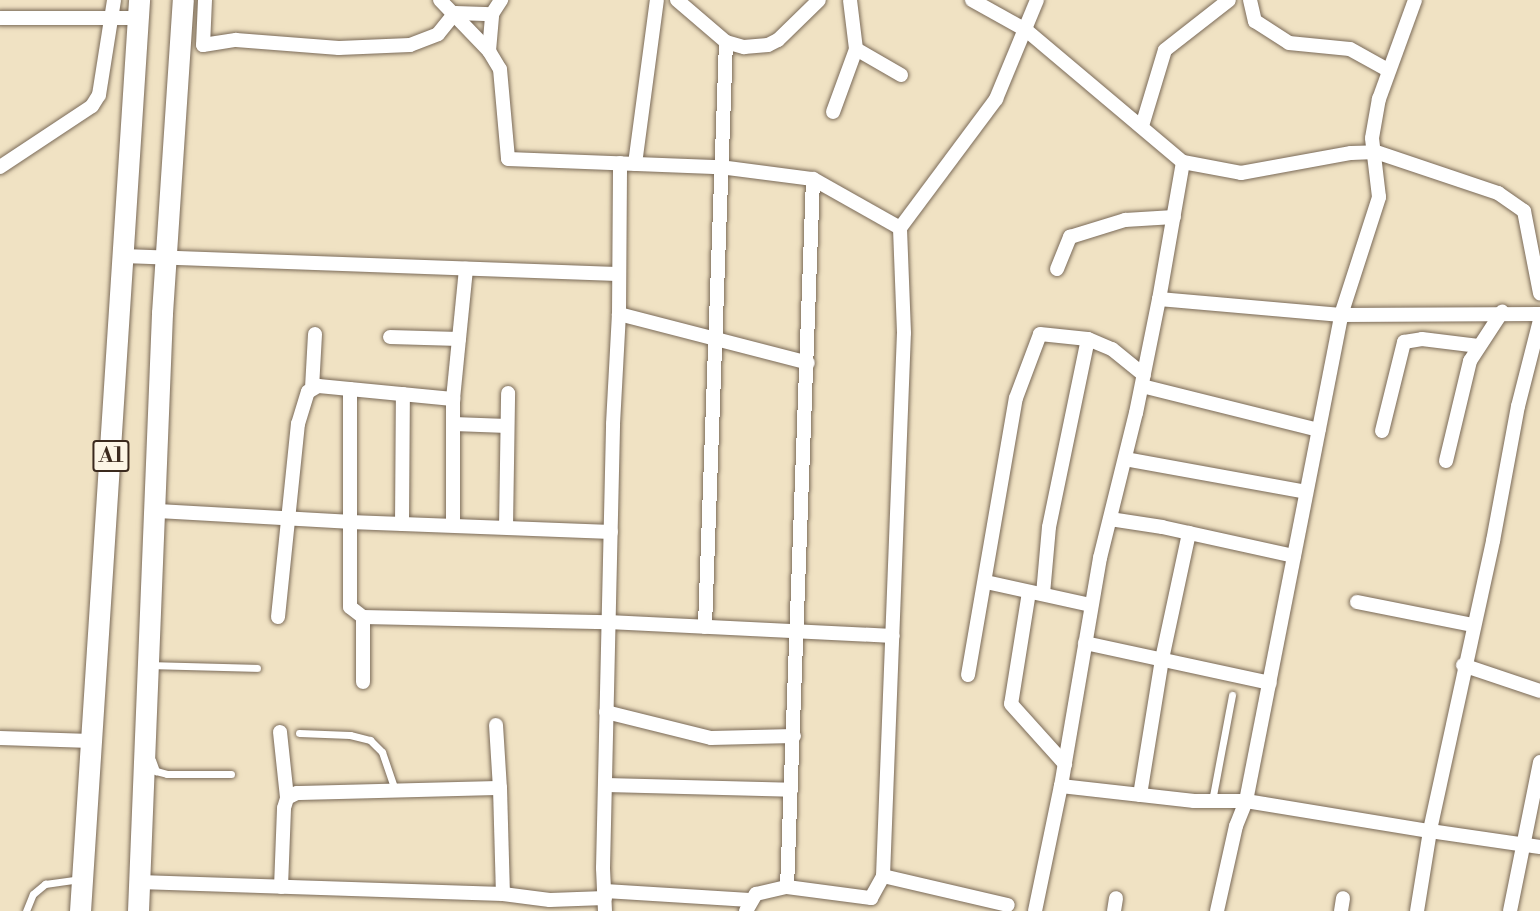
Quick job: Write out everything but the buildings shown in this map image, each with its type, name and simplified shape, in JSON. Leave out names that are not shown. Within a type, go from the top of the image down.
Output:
[{"type":"main road","name":"A1","points":[[138,911],[166,257],[183,0]]},
{"type":"main road","name":"A1","points":[[80,911],[139,9]]},
{"type":"street","points":[[0,167],[92,106],[99,95],[113,20],[114,0]]},
{"type":"street","points":[[205,0],[202,45],[236,40],[339,48],[410,45],[438,34],[455,13]]},
{"type":"street","points":[[440,0],[455,13],[489,51],[500,69],[508,159],[720,166],[813,179],[900,228]]},
{"type":"street","points":[[489,51],[492,14],[501,0]]},
{"type":"street","points":[[635,164],[657,0]]},
{"type":"street","points":[[677,0],[726,42],[744,47],[768,45],[778,40],[819,0]]},
{"type":"street","points":[[833,112],[856,49],[850,0]]},
{"type":"street","points":[[972,0],[1026,30],[1183,162],[1241,173],[1351,153],[1376,152],[1510,199],[1526,217],[1540,293]]},
{"type":"street","points":[[139,882],[503,894],[549,905],[605,900],[748,905],[756,894],[787,887],[870,905],[883,876],[904,333],[900,228],[996,99],[1037,0]]},
{"type":"street","points":[[1142,126],[1165,50],[1229,0]]},
{"type":"street","points":[[1250,0],[1255,21],[1289,43],[1350,49],[1389,70]]},
{"type":"street","points":[[1217,911],[1236,826],[1246,801],[1341,315],[1380,197],[1376,152],[1372,138],[1389,70],[1415,0]]},
{"type":"street","points":[[0,18],[113,20],[139,9]]},
{"type":"street","points":[[455,13],[492,14]]},
{"type":"street","points":[[705,627],[713,341],[718,310],[720,166],[726,42]]},
{"type":"street","points":[[856,49],[901,75]]},
{"type":"street","points":[[1035,911],[1061,786],[1091,605],[1143,380],[1183,162]]},
{"type":"street","points":[[605,900],[608,622],[620,314],[617,274],[620,163]]},
{"type":"street","points":[[787,887],[799,632],[813,179]]},
{"type":"street","points":[[1057,269],[1071,237],[1125,220],[1174,217]]},
{"type":"street","points":[[123,256],[617,274]]},
{"type":"street","points":[[453,525],[453,399],[466,269]]},
{"type":"street","points":[[1159,299],[1341,315],[1502,312],[1540,314]]},
{"type":"street","points":[[1446,461],[1470,361],[1502,312]]},
{"type":"street","points":[[620,314],[713,341],[808,363]]},
{"type":"street","points":[[1417,911],[1430,831],[1463,665],[1518,406],[1540,320]]},
{"type":"street","points":[[278,617],[290,519],[298,424],[312,388],[315,334]]},
{"type":"street","points":[[968,675],[1017,398],[1040,334],[1088,339],[1112,349],[1143,380],[1319,430]]},
{"type":"street","points":[[390,337],[459,339]]},
{"type":"street","points":[[1043,594],[1049,527],[1088,339]]},
{"type":"street","points":[[1382,431],[1404,342],[1422,339],[1479,346]]},
{"type":"street","points":[[312,388],[350,389],[453,399]]},
{"type":"street","points":[[350,389],[350,607],[363,617],[608,622],[893,636]]},
{"type":"street","points":[[506,528],[508,393]]},
{"type":"street","points":[[402,524],[403,394]]},
{"type":"street","points":[[454,424],[507,426]]},
{"type":"street","points":[[1125,459],[1306,492]]},
{"type":"street","points":[[156,511],[350,522],[611,532]]},
{"type":"street","points":[[1110,519],[1189,533],[1294,556]]},
{"type":"street","points":[[1140,795],[1162,659],[1189,533]]},
{"type":"street","points":[[986,582],[1091,605]]},
{"type":"street","points":[[1029,592],[1011,704],[1065,764]]},
{"type":"street","points":[[1356,602],[1473,625]]},
{"type":"street","points":[[363,617],[363,682]]},
{"type":"street","points":[[1085,643],[1270,683]]},
{"type":"street","points":[[1463,665],[1540,690]]},
{"type":"street","points":[[606,712],[711,738],[794,736]]},
{"type":"street","points":[[496,725],[503,894]]},
{"type":"street","points":[[280,732],[287,798],[281,886]]},
{"type":"street","points":[[0,738],[91,741]]},
{"type":"street","points":[[1510,911],[1540,762]]},
{"type":"street","points":[[606,785],[792,790]]},
{"type":"street","points":[[1061,786],[1212,802],[1246,801],[1523,848],[1540,847]]},
{"type":"street","points":[[287,798],[297,793],[500,788]]},
{"type":"street","points":[[883,876],[1008,904]]},
{"type":"lane","points":[[231,774],[156,771],[151,746],[148,664],[257,668]]},
{"type":"lane","points":[[1212,802],[1232,695]]},
{"type":"lane","points":[[299,733],[350,735],[370,740],[382,752],[396,790]]},
{"type":"lane","points":[[27,911],[33,894],[45,884],[82,879]]}]
